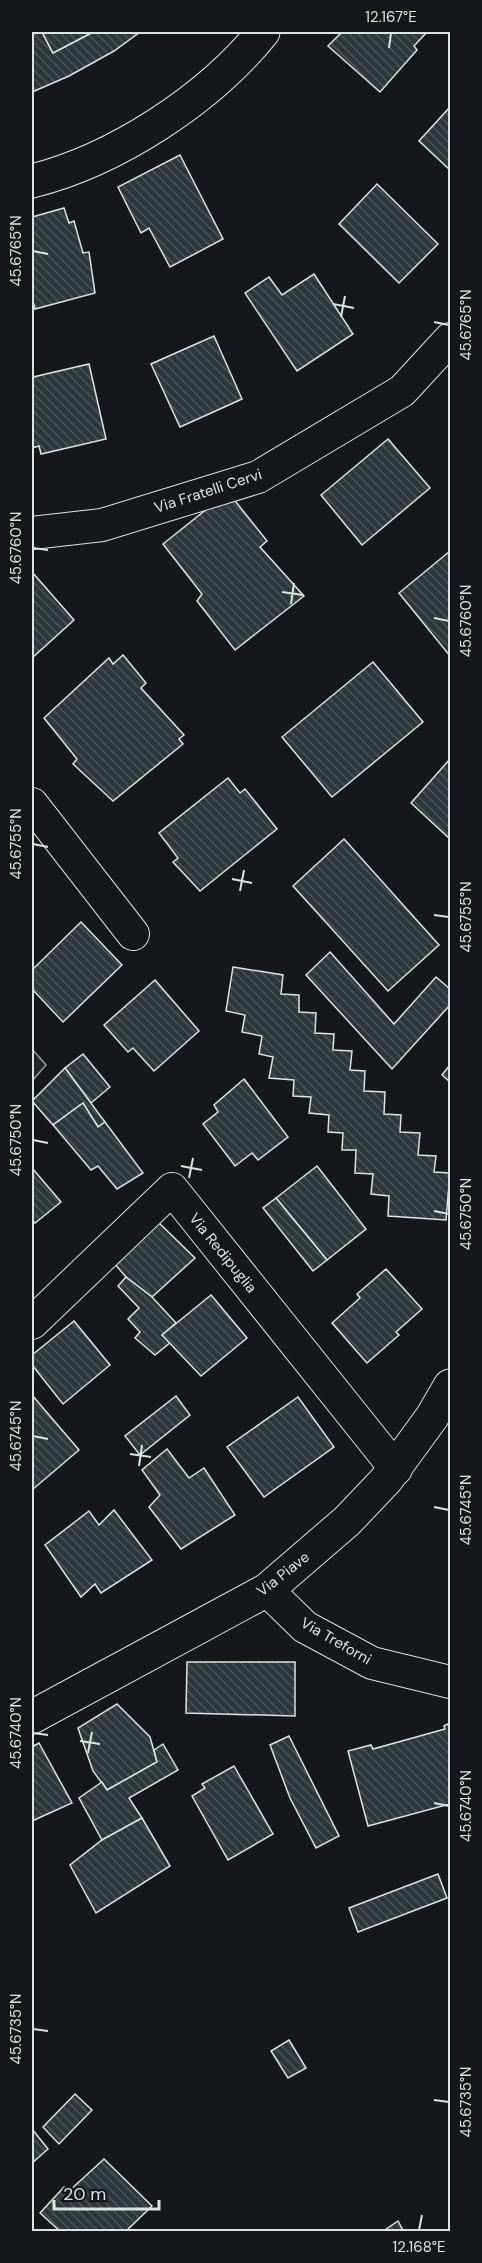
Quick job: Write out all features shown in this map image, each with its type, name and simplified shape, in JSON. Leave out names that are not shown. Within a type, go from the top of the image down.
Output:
[{"type":"main road","points":[[32,182],[61,174],[158,126],[242,58],[263,32]]},
{"type":"main road","name":"Via Piave","points":[[32,1716],[267,1590],[347,1521],[396,1469],[450,1386]]},
{"type":"street","name":"Via Fratelli Cervi","points":[[32,533],[102,525],[258,477],[402,390],[450,339]]},
{"type":"street","points":[[32,804],[133,934]]},
{"type":"street","name":"Via Redipuglia","points":[[32,1323],[172,1189],[396,1469]]},
{"type":"street","name":"Via Treforni","points":[[267,1590],[305,1627],[372,1663],[450,1682]]},
{"type":"green space","points":[[32,1049],[46,1065],[32,1081]]},
{"type":"building","points":[[32,32],[42,32],[53,53],[93,32],[140,32],[114,51],[69,76],[32,92]]},
{"type":"building","points":[[42,32],[93,32],[53,53]]},
{"type":"building","points":[[342,32],[427,32],[414,46],[417,50],[380,92],[328,46]]},
{"type":"building","points":[[450,107],[450,170],[419,141]]},
{"type":"building","points":[[180,155],[223,239],[170,267],[149,228],[141,233],[118,187]]},
{"type":"building","points":[[377,184],[438,244],[399,283],[339,224]]},
{"type":"building","points":[[64,208],[69,223],[74,221],[83,253],[89,252],[95,293],[35,309],[32,298],[32,217]]},
{"type":"building","points":[[314,274],[353,334],[297,371],[245,293],[269,277],[282,295]]},
{"type":"building","points":[[214,336],[242,399],[180,427],[151,364]]},
{"type":"building","points":[[89,364],[106,439],[41,454],[39,446],[32,448],[32,372],[33,377]]},
{"type":"building","points":[[388,439],[430,488],[362,545],[321,495]]},
{"type":"building","points":[[228,492],[267,541],[260,547],[304,596],[235,650],[197,601],[202,594],[163,544]]},
{"type":"building","points":[[450,551],[450,656],[399,593]]},
{"type":"building","points":[[32,572],[74,620],[32,658]]},
{"type":"building","points":[[123,655],[146,683],[141,688],[184,735],[179,739],[183,744],[113,801],[73,764],[77,759],[44,718],[109,658],[113,664]]},
{"type":"building","points":[[373,662],[423,722],[332,797],[282,737]]},
{"type":"building","points":[[450,759],[450,839],[411,803]]},
{"type":"building","points":[[228,778],[240,793],[245,789],[277,829],[200,891],[173,862],[178,858],[159,833]]},
{"type":"building","points":[[344,839],[439,945],[388,991],[293,886]]},
{"type":"building","points":[[81,922],[122,965],[63,1022],[32,989],[32,970]]},
{"type":"building","points":[[330,952],[394,1024],[436,977],[450,989],[450,1005],[392,1069],[306,975]]},
{"type":"building","points":[[233,967],[283,975],[281,994],[299,995],[299,1012],[316,1013],[315,1033],[334,1034],[333,1050],[352,1051],[350,1070],[365,1071],[364,1091],[385,1092],[384,1114],[401,1115],[400,1132],[420,1133],[418,1155],[436,1156],[434,1172],[450,1173],[446,1220],[388,1216],[389,1196],[371,1194],[373,1174],[355,1173],[356,1150],[342,1150],[343,1133],[328,1132],[329,1115],[309,1113],[311,1097],[293,1096],[294,1080],[269,1078],[273,1057],[259,1054],[262,1036],[242,1032],[245,1015],[226,1011]]},
{"type":"building","points":[[155,980],[199,1031],[154,1071],[133,1048],[128,1052],[104,1025]]},
{"type":"building","points":[[83,1054],[110,1087],[91,1103],[65,1068]]},
{"type":"building","points":[[450,1065],[450,1082],[442,1075]]},
{"type":"building","points":[[65,1068],[105,1122],[98,1127],[83,1103],[53,1125],[32,1101]]},
{"type":"building","points":[[244,1079],[288,1137],[258,1160],[252,1153],[235,1166],[203,1124],[218,1112],[214,1105]]},
{"type":"building","points":[[83,1103],[98,1127],[105,1122],[143,1173],[117,1189],[98,1166],[91,1170],[53,1125]]},
{"type":"building","points":[[317,1166],[366,1229],[327,1260],[276,1198]]},
{"type":"building","points":[[32,1168],[61,1202],[35,1223],[32,1220]]},
{"type":"building","points":[[276,1198],[327,1260],[313,1271],[263,1208]]},
{"type":"building","points":[[157,1221],[195,1258],[152,1297],[126,1277],[114,1263]]},
{"type":"building","points":[[386,1269],[422,1309],[396,1332],[399,1335],[367,1363],[332,1323],[360,1298],[357,1294]]},
{"type":"building","points":[[126,1277],[152,1297],[176,1323],[162,1335],[171,1342],[155,1355],[135,1338],[140,1332],[128,1319],[139,1308],[118,1286]]},
{"type":"building","points":[[211,1295],[247,1338],[201,1376],[162,1335]]},
{"type":"building","points":[[74,1321],[110,1365],[63,1404],[32,1365],[32,1355]]},
{"type":"building","points":[[32,1395],[79,1450],[32,1490]]},
{"type":"building","points":[[176,1396],[190,1415],[140,1455],[125,1436]]},
{"type":"building","points":[[298,1397],[334,1447],[264,1497],[227,1447]]},
{"type":"building","points":[[167,1449],[189,1478],[204,1468],[235,1515],[181,1549],[149,1507],[160,1495],[142,1470]]},
{"type":"building","points":[[114,1510],[152,1560],[101,1593],[95,1584],[81,1597],[45,1545],[89,1511],[99,1525]]},
{"type":"building","points":[[187,1662],[295,1662],[295,1716],[186,1713]]},
{"type":"building","points":[[117,1704],[150,1737],[157,1762],[107,1790],[93,1771],[78,1728]]},
{"type":"building","points":[[450,1723],[450,1804],[368,1826],[348,1751],[371,1745],[373,1749],[445,1729],[444,1726]]},
{"type":"building","points":[[289,1736],[339,1836],[316,1848],[290,1798],[270,1745]]},
{"type":"building","points":[[39,1743],[72,1803],[32,1821],[32,1747]]},
{"type":"building","points":[[163,1744],[178,1770],[129,1798],[142,1818],[102,1840],[79,1798],[102,1782],[107,1790],[157,1762],[154,1750]]},
{"type":"building","points":[[234,1766],[273,1834],[228,1860],[192,1796],[205,1788],[202,1784]]},
{"type":"building","points":[[142,1818],[170,1866],[96,1913],[70,1865],[102,1840]]},
{"type":"building","points":[[438,1874],[447,1898],[358,1932],[349,1908]]},
{"type":"building","points":[[289,2040],[306,2068],[288,2078],[271,2051]]},
{"type":"building","points":[[75,2094],[92,2110],[59,2144],[43,2127]]},
{"type":"building","points":[[32,2129],[48,2149],[32,2163]]},
{"type":"building","points":[[104,2159],[152,2206],[125,2232],[61,2232],[40,2213],[64,2187],[69,2191]]},
{"type":"building","points":[[398,2221],[404,2232],[382,2232]]}]
